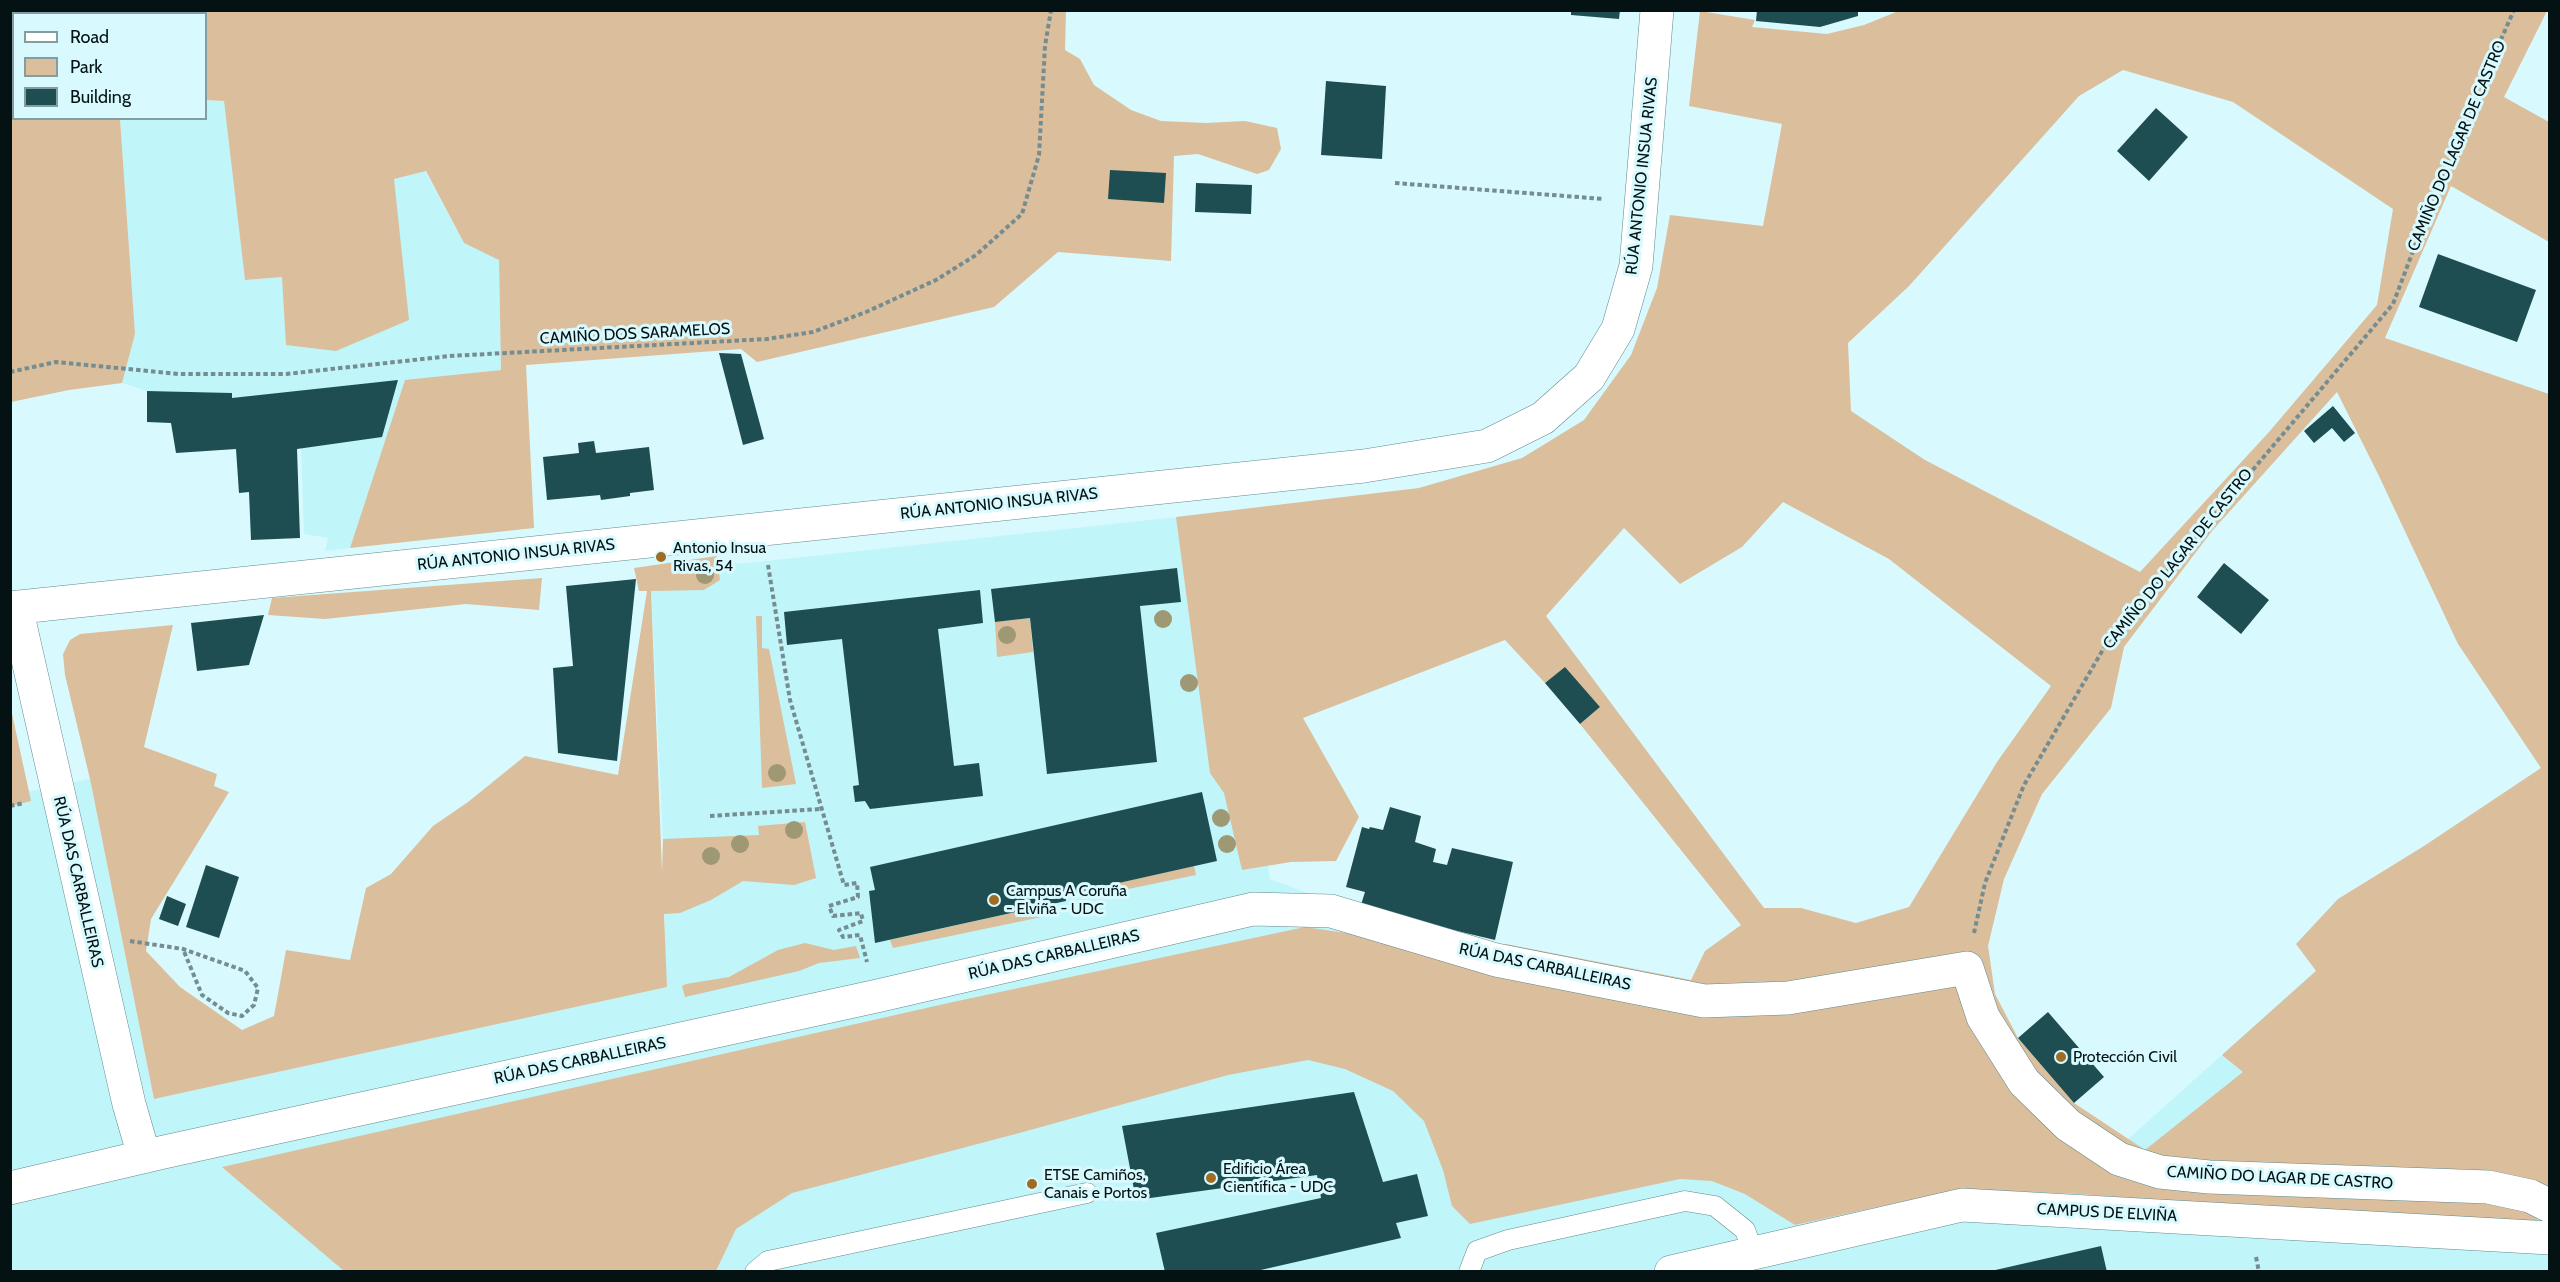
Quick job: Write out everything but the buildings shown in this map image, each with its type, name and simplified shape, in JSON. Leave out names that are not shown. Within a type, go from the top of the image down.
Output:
[{"type":"street","name":"RÚA ANTONIO INSUA RIVAS","points":[[13,608],[1364,466],[1486,446],[1543,418],[1589,377],[1617,329],[1636,266],[1657,10]]},
{"type":"street","name":"RÚA DAS CARBALLEIRAS","points":[[13,608],[129,1104],[144,1156]]},
{"type":"street","name":"RÚA DAS CARBALLEIRAS","points":[[10,1188],[144,1156],[877,996],[1253,909],[1331,911],[1496,960],[1704,1001],[1788,998],[1967,968]]},
{"type":"street","name":"CAMIÑO DO LAGAR DE CASTRO","points":[[1967,968],[1983,1017],[2024,1082],[2068,1125],[2119,1159],[2160,1172],[2209,1177],[2488,1187],[2530,1196],[2550,1206]]},
{"type":"street","name":"CAMPUS DE ELVIÑA","points":[[1671,1272],[1962,1205],[2550,1238]]},
{"type":"lane","points":[[755,1272],[768,1261],[1087,1193]]},
{"type":"lane","points":[[1469,1272],[1477,1251],[1508,1240],[1685,1201],[1715,1206],[1745,1230],[1753,1252]]},
{"type":"path","name":"CAMIÑO DOS SARAMELOS","points":[[10,372],[56,362],[179,374],[286,374],[450,356],[767,339],[813,332],[866,312],[936,280],[976,255],[1022,214],[1040,155],[1045,46],[1051,10]]},
{"type":"path","name":"CAMIÑO DO LAGAR DE CASTRO","points":[[1967,968],[1985,883],[2024,785],[2108,641],[2393,303],[2446,164],[2514,10]]},
{"type":"path","points":[[1395,183],[1642,202]]},
{"type":"path","points":[[763,528],[790,700],[844,885],[857,883],[858,897],[829,906],[833,916],[861,913],[863,921],[839,930],[843,937],[860,935],[862,943]]},
{"type":"path","points":[[711,816],[821,809]]},
{"type":"path","points":[[90,935],[183,949],[245,971],[258,988],[254,1005],[242,1016],[228,1013],[202,994],[183,949]]},
{"type":"shaded area","points":[[207,100],[224,101],[245,280],[282,277],[408,320],[393,179],[425,171],[464,243],[499,259],[501,370],[405,381],[350,548],[325,551],[328,538],[304,534],[301,448],[236,457],[232,393],[147,391],[122,383],[135,334],[120,120],[207,120]]},
{"type":"shaded area","name":"Campus A Coruña - Elviña - UDC","points":[[1215,513],[1270,879],[2077,1185],[2549,761],[2549,1271],[11,1272],[11,795],[90,779],[154,1099],[666,987],[663,839],[650,567],[747,563]]},
{"type":"green space","points":[[1901,10],[2547,11],[2504,97],[2549,122],[2549,242],[2451,186],[2385,338],[2549,394],[2550,1209],[2528,1227],[2078,1194],[1960,1189],[1795,1225],[1745,1194],[1712,1181],[1680,1179],[1470,1224],[1452,1206],[1443,1170],[1424,1121],[1393,1091],[1345,1069],[1308,1060],[1228,1075],[792,1193],[736,1229],[716,1271],[344,1271],[222,1167],[953,1002],[1305,927],[1387,939],[1498,972],[1506,944],[1691,980],[1705,951],[1741,925],[1580,724],[1600,707],[1565,668],[1545,683],[1505,640],[1303,718],[1359,817],[1336,861],[1291,862],[1242,870],[1224,793],[1210,773],[1176,517],[1419,488],[1522,458],[1584,420],[1631,355],[1657,288],[1670,215],[1763,226],[1782,124],[1689,106],[1700,11],[1755,20],[1752,27],[1827,34],[1864,25]],"holes":[[[2123,70],[2233,102],[2393,209],[2377,305],[2269,432],[2140,572],[1925,460],[1851,411],[1848,343],[1909,286],[2079,96]],[[2337,392],[2458,644],[2541,768],[2424,846],[2338,899],[2296,944],[2316,971],[2222,1055],[2243,1072],[2145,1150],[2074,1103],[2018,1038],[1995,994],[1988,946],[2004,879],[2042,794],[2111,708],[2124,647],[2212,531]],[[1783,502],[1889,559],[2051,686],[1997,762],[1909,907],[1856,923],[1801,908],[1764,908],[1546,616],[1624,528],[1680,584],[1742,547]]]},
{"type":"green space","points":[[10,11],[1066,11],[1065,50],[1080,59],[1094,85],[1131,110],[1161,121],[1206,123],[1245,121],[1277,128],[1281,149],[1269,170],[1257,174],[1198,154],[1174,156],[1171,261],[1058,252],[994,307],[757,362],[741,349],[526,365],[534,528],[350,548],[405,380],[501,370],[499,260],[464,243],[426,171],[394,179],[409,320],[336,351],[286,345],[282,277],[245,280],[224,101],[207,100],[207,12],[12,12],[12,120],[120,120],[135,334],[122,383],[69,390],[11,402]]},
{"type":"green space","points":[[717,556],[720,580],[704,590],[651,591],[662,872],[663,839],[759,835],[758,826],[805,822],[816,878],[794,885],[743,881],[711,900],[680,913],[664,914],[667,987],[154,1099],[90,779],[65,675],[63,654],[70,640],[80,634],[173,625],[144,747],[217,774],[214,786],[229,792],[151,919],[146,951],[180,987],[242,1030],[274,1016],[286,950],[350,960],[366,888],[391,874],[433,826],[468,802],[525,756],[618,775],[647,591],[639,591],[634,568]]},
{"type":"green space","points":[[542,578],[539,610],[466,604],[325,619],[268,615],[272,598]]},
{"type":"green space","points":[[756,616],[762,616],[762,648],[769,649],[796,784],[762,788]]},
{"type":"green space","points":[[1030,618],[1033,652],[997,657],[995,622]]},
{"type":"green space","points":[[11,709],[31,801],[10,806]]},
{"type":"green space","points":[[1194,866],[1196,875],[1104,894],[1104,886]]},
{"type":"green space","points":[[1052,904],[1056,914],[893,948],[890,940]]},
{"type":"green space","points":[[805,943],[834,950],[856,946],[860,958],[819,963],[799,971],[685,997],[682,986],[686,984],[729,977],[778,950]]},
{"type":"place","name":"Antonio Insua Rivas, 54","points":[[661,557]]},
{"type":"place","name":"Campus A Coruña - Elviña - UDC","points":[[994,900]]},
{"type":"place","name":"Protección Civil","points":[[2061,1057]]},
{"type":"place","name":"Edificio Área Científica - UDC","points":[[1211,1178]]},
{"type":"place","name":"ETSE Camiños, Canais e Portos","points":[[1032,1184]]}]
